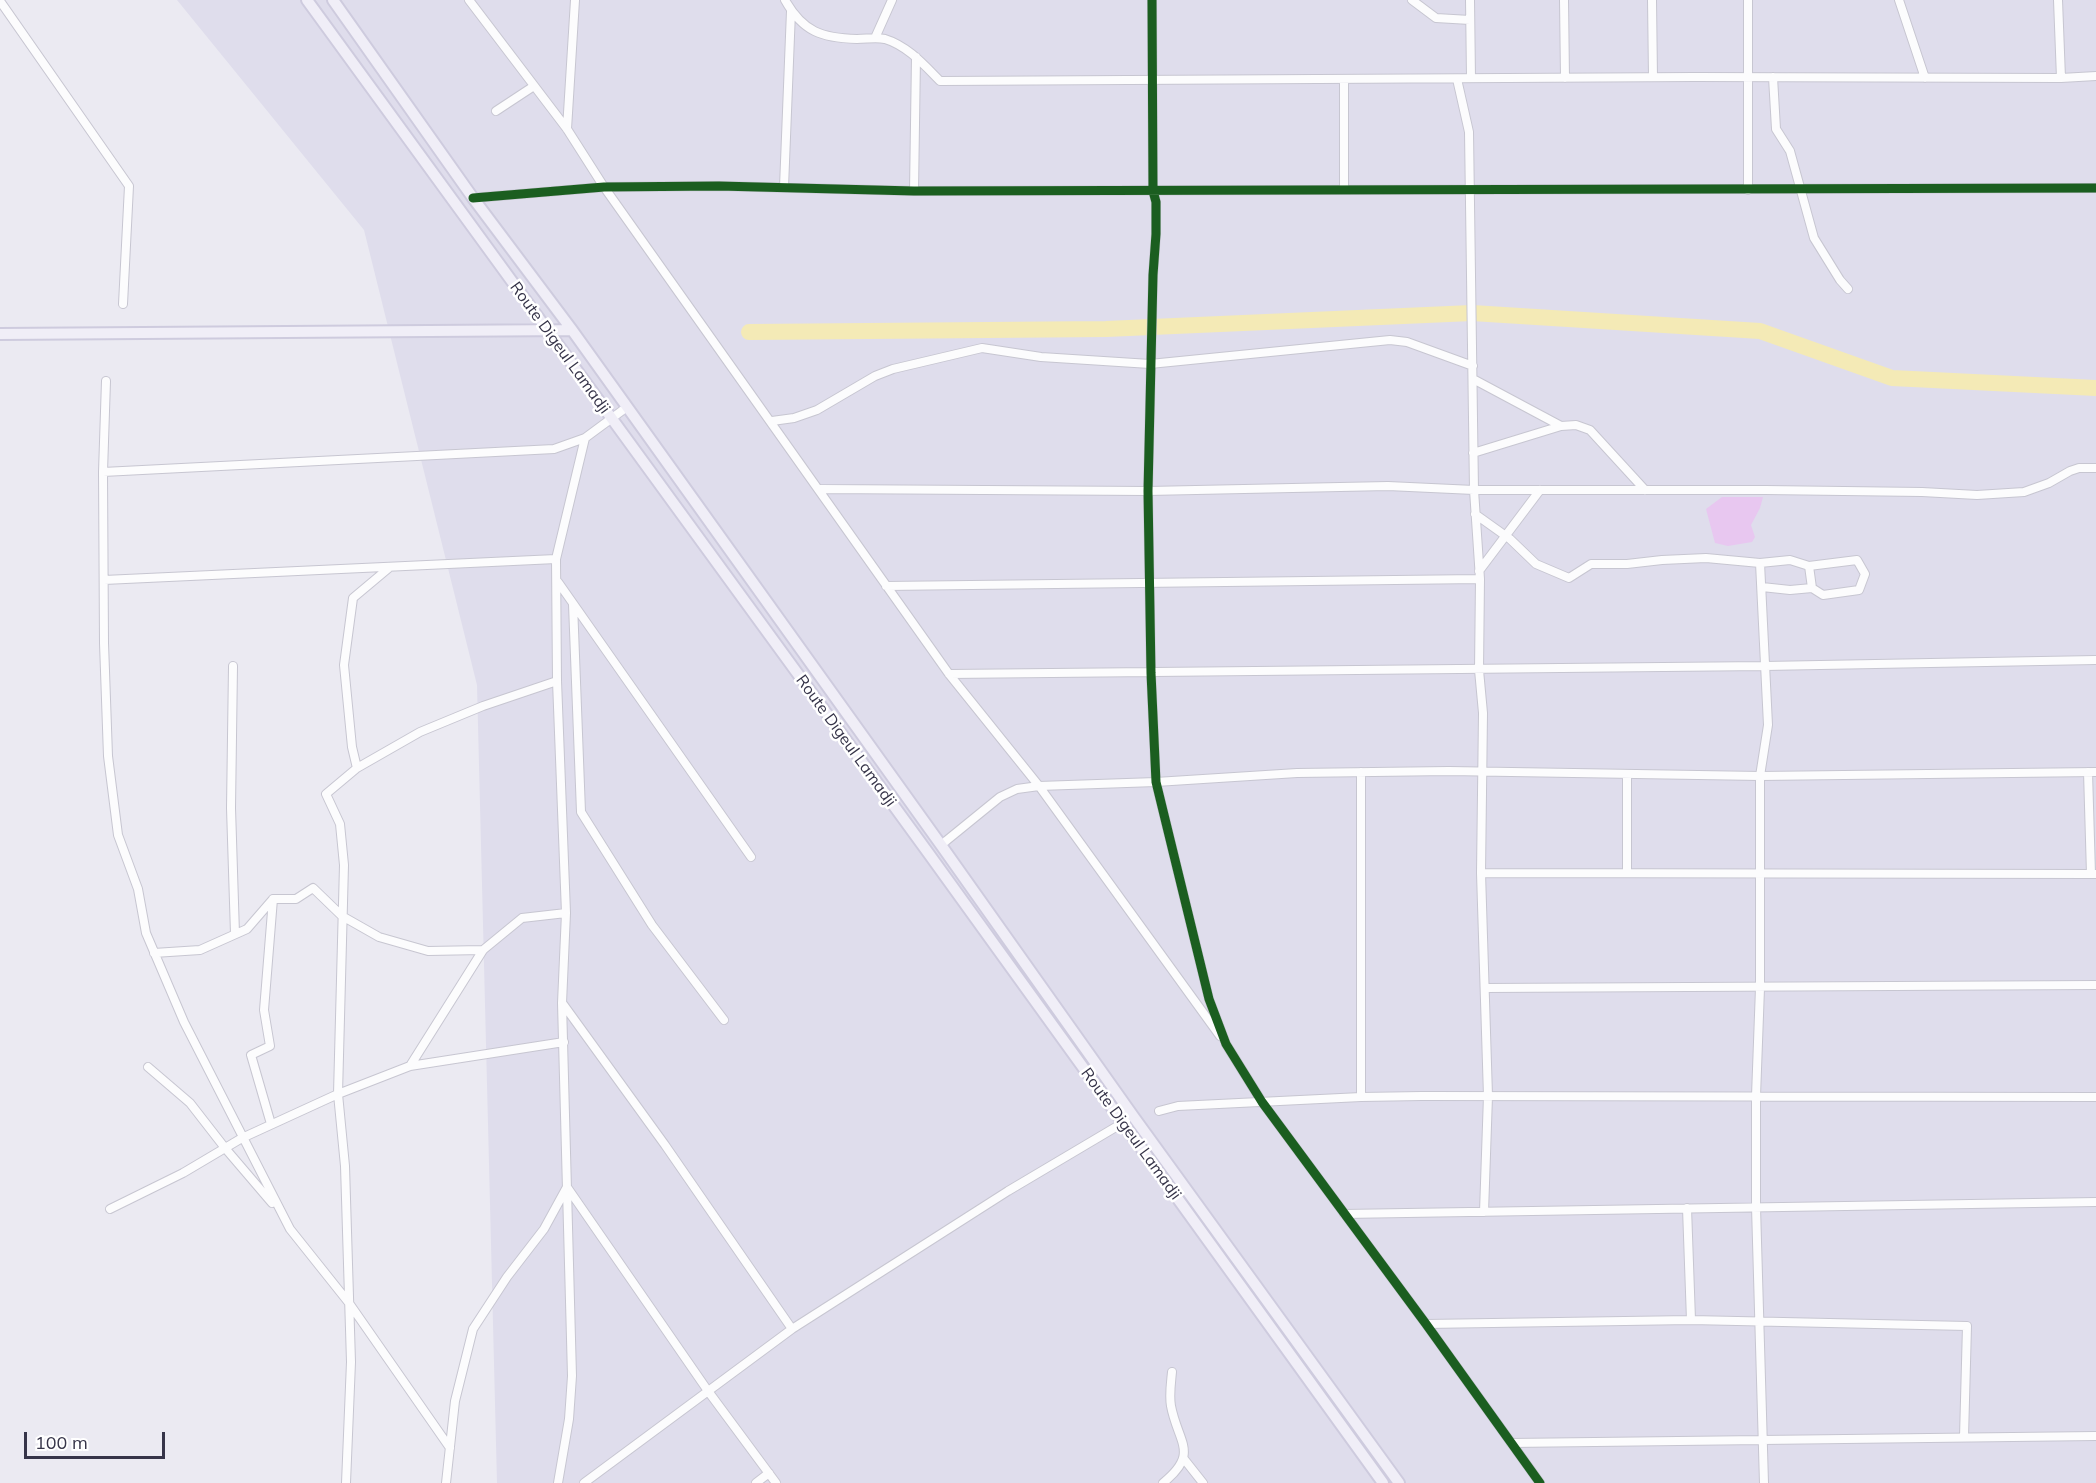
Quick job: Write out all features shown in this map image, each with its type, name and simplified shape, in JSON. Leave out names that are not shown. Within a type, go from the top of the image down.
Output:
[{"type":"main road","name":"Route Digeul Lamadji","points":[[307,0],[1383,1483]]},
{"type":"main road","name":"Route Digeul Lamadji","points":[[333,0],[473,198],[572,330],[1133,1116],[1399,1483]]},
{"type":"main road","points":[[0,334],[572,330]]},
{"type":"street","points":[[469,0],[567,129],[604,187],[772,421],[949,674],[1039,786],[1226,1044],[1262,1102],[1540,1483]]},
{"type":"street","points":[[567,129],[575,0]]},
{"type":"street","points":[[785,0],[791,11],[809,30],[823,36],[885,39],[916,57],[940,81],[1653,77],[2061,78],[2096,76]]},
{"type":"street","points":[[875,38],[892,0]]},
{"type":"street","points":[[1152,0],[1153,191],[1156,202],[1156,234],[1150,364],[1148,491],[1156,782],[1209,999],[1226,1044]]},
{"type":"street","points":[[1412,0],[1436,18],[1470,21]]},
{"type":"street","points":[[1470,0],[1471,78]]},
{"type":"street","points":[[1564,0],[1564,78]]},
{"type":"street","points":[[1652,0],[1653,77]]},
{"type":"street","points":[[1748,0],[1748,190]]},
{"type":"street","points":[[1899,0],[1925,78]]},
{"type":"street","points":[[2058,0],[2061,78]]},
{"type":"street","points":[[0,1],[129,186],[123,304]]},
{"type":"street","points":[[784,187],[791,11]]},
{"type":"street","points":[[914,191],[916,57]]},
{"type":"street","points":[[1773,77],[1776,129],[1790,151],[1814,238],[1848,289]]},
{"type":"street","points":[[1457,79],[1469,132],[1471,189],[1473,453],[1484,771],[1481,873],[1488,1096],[1484,1212]]},
{"type":"street","points":[[1344,80],[1344,190]]},
{"type":"street","points":[[496,111],[534,86]]},
{"type":"street","points":[[473,198],[604,187],[784,187],[914,191],[2096,188]]},
{"type":"street","points":[[772,421],[794,418],[817,410],[875,376],[893,369],[982,348],[1041,357],[1150,364],[1390,340],[1407,342],[1473,366]]},
{"type":"street","points":[[1473,379],[1561,426]]},
{"type":"street","points":[[106,381],[103,472],[104,643],[108,756],[118,835],[138,889],[146,933],[184,1022],[290,1229],[349,1303],[450,1449]]},
{"type":"street","points":[[103,472],[554,449],[585,438],[627,407]]},
{"type":"street","points":[[1473,453],[1561,426],[1576,425],[1590,430],[1645,490]]},
{"type":"street","points":[[558,1483],[569,1419],[572,1376],[562,1003],[566,913],[557,681],[556,559],[585,438]]},
{"type":"street","points":[[820,489],[1148,491],[1377,486],[1474,490],[1994,494],[2035,489],[2070,471],[2079,468],[2096,468]]},
{"type":"street","points":[[1479,575],[1540,490]]},
{"type":"street","points":[[1475,514],[1506,537],[1536,564],[1569,578],[1591,564],[1627,564],[1706,558],[1760,563],[1790,561],[1809,566],[1857,561],[1865,574],[1859,590],[1824,595],[1812,588],[1790,590],[1761,587]]},
{"type":"street","points":[[104,580],[556,559]]},
{"type":"street","points":[[1760,563],[1768,725],[1760,776],[1760,988],[1756,1096],[1756,1207],[1764,1483]]},
{"type":"street","points":[[1809,566],[1812,588]]},
{"type":"street","points":[[357,768],[352,747],[344,666],[353,598],[390,567]]},
{"type":"street","points":[[886,586],[1150,583],[1479,575]]},
{"type":"street","points":[[557,581],[751,857]]},
{"type":"street","points":[[573,604],[581,812],[652,925],[724,1020]]},
{"type":"street","points":[[949,674],[1152,674],[2096,660]]},
{"type":"street","points":[[233,666],[231,808],[235,934]]},
{"type":"street","points":[[346,1483],[351,1362],[345,1166],[338,1094],[344,865],[340,824],[326,794],[357,768],[420,732],[483,706],[557,681]]},
{"type":"street","points":[[941,845],[1000,797],[1017,789],[1039,786],[1360,772],[1484,771],[1760,776],[2092,772],[2093,874],[1481,873]]},
{"type":"street","points":[[1360,772],[1361,1097]]},
{"type":"street","points":[[1628,774],[1628,873]]},
{"type":"street","points":[[154,953],[200,950],[247,929],[273,899],[296,898],[314,888],[342,916],[379,938],[428,951],[483,950]]},
{"type":"street","points":[[271,1124],[251,1055],[270,1046],[264,1010],[273,899]]},
{"type":"street","points":[[410,1066],[483,950],[522,918],[566,913]]},
{"type":"street","points":[[1485,988],[2096,985]]},
{"type":"street","points":[[562,1003],[665,1145],[792,1329]]},
{"type":"street","points":[[110,1209],[183,1173],[242,1138],[271,1124],[338,1094],[410,1066],[564,1042]]},
{"type":"street","points":[[148,1068],[190,1103],[281,1213]]},
{"type":"street","points":[[1159,1111],[1178,1106],[1361,1097],[2096,1097]]},
{"type":"street","points":[[584,1483],[792,1329],[1008,1191],[1133,1116]]},
{"type":"street","points":[[567,1187],[708,1391],[776,1483]]},
{"type":"street","points":[[446,1483],[455,1401],[473,1329],[507,1277],[544,1229],[567,1187]]},
{"type":"street","points":[[1344,1214],[2096,1202]]},
{"type":"street","points":[[1686,1208],[1691,1320]]},
{"type":"street","points":[[1426,1324],[1691,1320],[1967,1326],[1964,1437]]},
{"type":"street","points":[[1163,1483],[1181,1466],[1184,1459],[1184,1447],[1171,1406],[1172,1372]]},
{"type":"street","points":[[1511,1443],[2096,1436]]},
{"type":"street","points":[[1184,1459],[1203,1483]]},
{"type":"street","points":[[447,1473],[451,1483]]},
{"type":"street","points":[[756,1483],[769,1473]]},
{"type":"shaded area","points":[[177,0],[2096,0],[2096,1483],[497,1483],[477,685],[364,230]]},
{"type":"shaded area","points":[[1722,497],[1763,497],[1751,525],[1755,537],[1752,542],[1728,546],[1715,543],[1706,509]]},
{"type":"waterway","points":[[749,332],[1106,329],[1472,313],[1760,331],[1892,378],[2096,388]]},
{"type":"cycle path","points":[[1152,0],[1153,191],[1156,202],[1156,234],[1148,491],[1151,673],[1156,782],[1209,999],[1226,1044],[1262,1102],[1540,1483]]},
{"type":"cycle path","points":[[473,198],[604,187],[719,186],[914,191],[2096,188]]}]
